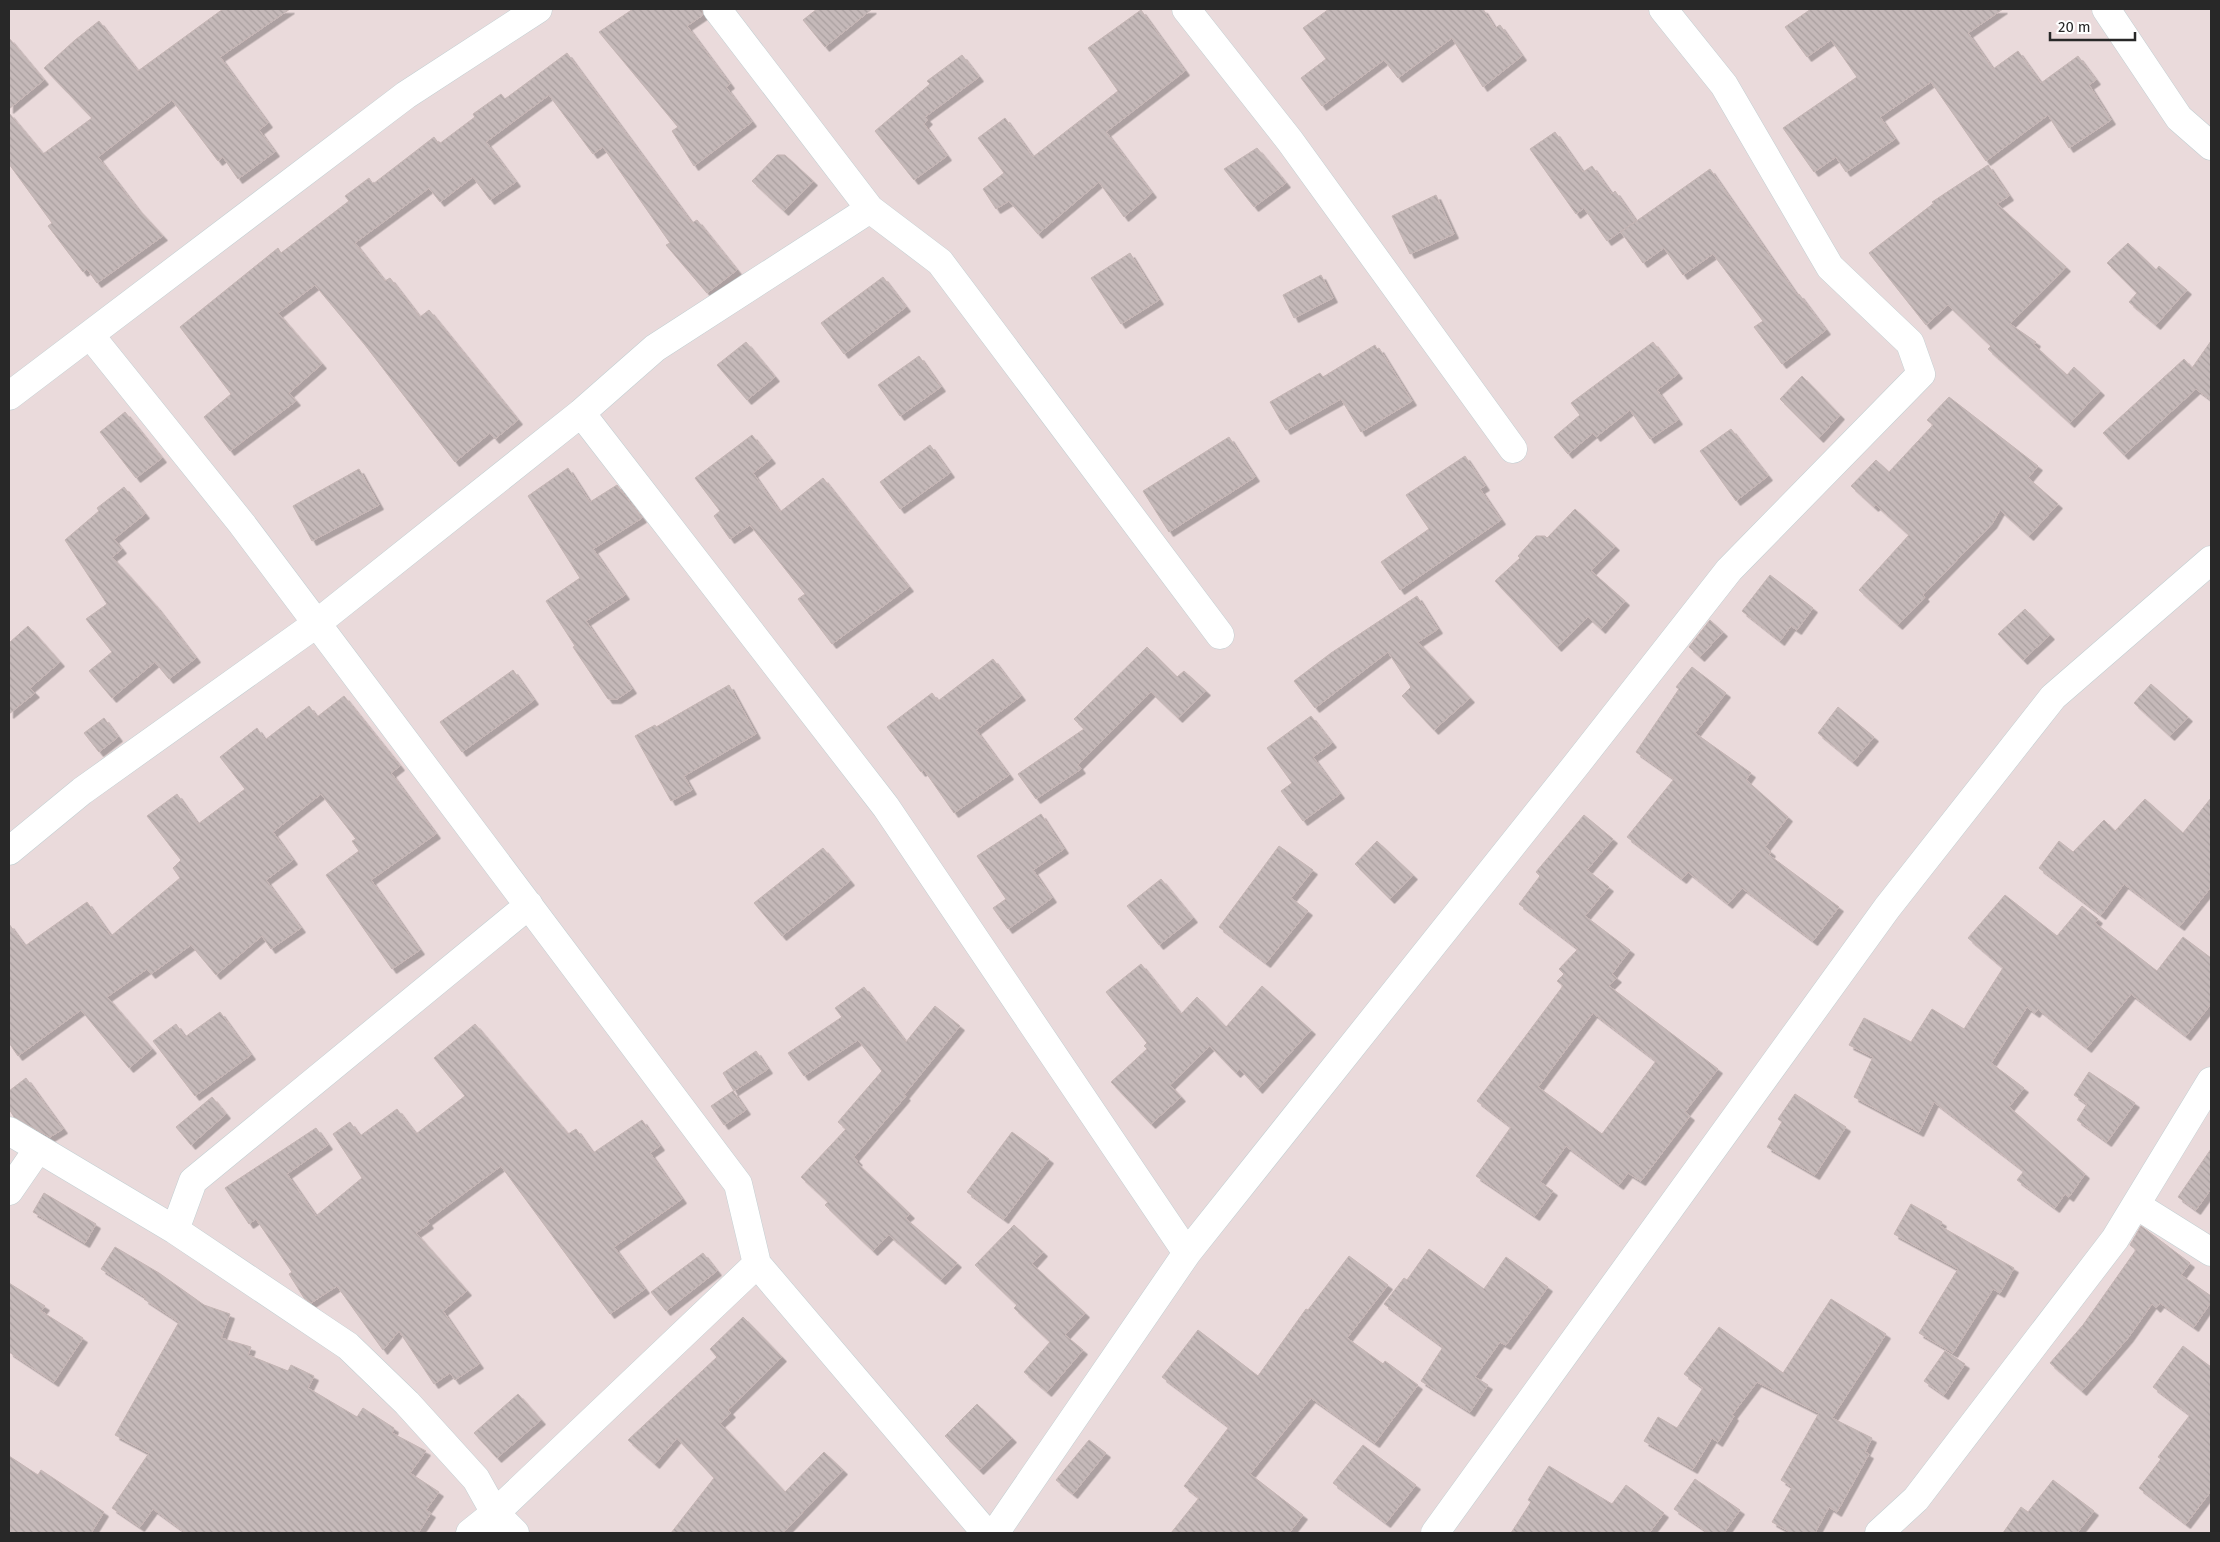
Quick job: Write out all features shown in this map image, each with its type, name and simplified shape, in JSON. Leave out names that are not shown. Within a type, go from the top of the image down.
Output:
[{"type":"street","points":[[9,396],[406,95],[538,9]]},
{"type":"street","points":[[717,9],[870,209],[940,262],[1220,635]]},
{"type":"street","points":[[1186,9],[1290,141],[1513,449]]},
{"type":"street","points":[[995,1533],[1187,1253],[1729,570],[1921,374],[1910,343],[1830,266],[1724,85],[1663,9]]},
{"type":"street","points":[[2106,9],[2179,118],[2211,146]]},
{"type":"street","points":[[9,851],[82,791],[316,624],[581,413],[655,348],[870,209]]},
{"type":"street","points":[[90,335],[242,524],[738,1184],[757,1264],[986,1533]]},
{"type":"street","points":[[581,413],[886,808],[1187,1253]]},
{"type":"street","points":[[1435,1533],[1887,908],[2047,704],[2211,560]]},
{"type":"street","points":[[175,1230],[193,1181],[529,904]]},
{"type":"street","points":[[1879,1533],[1916,1499],[2115,1239],[2211,1081]]},
{"type":"street","points":[[9,1131],[175,1230],[348,1346],[407,1403],[476,1479],[495,1513],[514,1533]]},
{"type":"street","points":[[9,1191],[38,1148]]},
{"type":"street","points":[[2136,1205],[2211,1252]]},
{"type":"street","points":[[470,1533],[495,1513],[757,1264]]},
{"type":"building","points":[[223,9],[290,9],[220,57],[268,123],[259,130],[275,152],[238,179],[223,157],[218,161],[172,100],[98,157],[137,208],[163,236],[97,283],[87,269],[83,272],[48,226],[52,223],[9,164],[9,113],[43,154],[92,118],[44,68],[75,40],[99,21],[138,71]]},
{"type":"building","points":[[633,9],[702,9],[703,15],[687,26],[730,84],[726,87],[752,122],[694,166],[672,131],[678,127],[599,32]]},
{"type":"building","points":[[817,9],[872,9],[825,47],[803,20]]},
{"type":"building","points":[[1329,9],[1483,9],[1495,28],[1500,25],[1522,56],[1483,87],[1452,38],[1398,78],[1384,60],[1322,106],[1301,78],[1326,59],[1303,28]]},
{"type":"building","points":[[1811,9],[2003,9],[1968,33],[1993,69],[2018,51],[2041,83],[2078,56],[2096,80],[2089,85],[2111,120],[2069,148],[2048,115],[1986,161],[1931,82],[1880,117],[1895,139],[1846,172],[1836,157],[1814,172],[1783,128],[1857,77],[1831,40],[1807,57],[1785,27]]},
{"type":"building","points":[[1141,10],[1185,71],[1106,132],[1152,193],[1124,217],[1099,182],[1038,234],[1009,201],[996,209],[983,189],[1004,173],[978,138],[1005,118],[1033,157],[1118,91],[1088,48]]},
{"type":"building","points":[[9,38],[44,80],[9,109]]},
{"type":"building","points":[[567,53],[692,223],[697,220],[737,270],[707,293],[666,245],[670,243],[603,147],[593,154],[549,95],[486,142],[516,182],[490,200],[473,177],[440,202],[429,188],[355,243],[385,281],[390,278],[420,317],[429,310],[518,420],[495,439],[490,433],[455,462],[365,345],[315,285],[278,313],[322,364],[289,393],[296,401],[230,451],[204,417],[231,394],[180,327],[278,248],[281,253],[349,201],[345,196],[369,178],[373,184],[434,137],[439,144],[475,117],[473,114],[501,94],[505,99]]},
{"type":"building","points":[[962,55],[979,77],[925,117],[928,120],[924,124],[947,156],[914,180],[875,131],[930,84],[927,81]]},
{"type":"building","points":[[1555,132],[1583,172],[1592,166],[1612,194],[1615,191],[1636,221],[1607,241],[1584,208],[1576,214],[1530,149]]},
{"type":"building","points":[[1257,148],[1286,183],[1254,207],[1224,169]]},
{"type":"building","points":[[777,155],[785,155],[813,181],[784,211],[752,181]]},
{"type":"building","points":[[1988,165],[2009,196],[1997,204],[2066,267],[2010,324],[2036,342],[2034,345],[2067,375],[2074,367],[2100,391],[2070,423],[1988,349],[1991,346],[1948,305],[1926,325],[1869,253],[1934,203],[1932,202]]},
{"type":"building","points":[[1710,169],[1797,295],[1799,294],[1826,330],[1782,364],[1754,327],[1763,321],[1713,254],[1683,275],[1664,248],[1643,263],[1621,232]]},
{"type":"building","points":[[1436,195],[1454,234],[1410,254],[1392,216]]},
{"type":"building","points":[[2128,243],[2156,270],[2159,266],[2187,290],[2156,325],[2129,302],[2137,293],[2107,263]]},
{"type":"building","points":[[1130,253],[1159,300],[1121,324],[1091,278]]},
{"type":"building","points":[[1321,275],[1333,298],[1294,318],[1283,295]]},
{"type":"building","points":[[883,277],[906,307],[844,354],[821,323]]},
{"type":"building","points":[[2211,341],[2211,400],[2196,389],[2124,455],[2103,433],[2184,359],[2192,368]]},
{"type":"building","points":[[746,342],[775,377],[747,400],[717,365]]},
{"type":"building","points":[[1653,342],[1678,374],[1657,390],[1678,420],[1650,439],[1630,410],[1596,437],[1593,433],[1568,454],[1554,437],[1580,415],[1571,403]]},
{"type":"building","points":[[1375,345],[1377,349],[1379,348],[1412,401],[1361,432],[1341,399],[1286,430],[1270,402],[1320,373],[1323,377]]},
{"type":"building","points":[[919,356],[941,387],[900,416],[878,385]]},
{"type":"building","points":[[1802,376],[1840,415],[1819,438],[1780,399]]},
{"type":"building","points":[[1949,397],[2038,466],[2028,478],[2058,504],[2029,536],[2000,510],[1992,524],[1923,595],[1925,597],[1898,625],[1859,590],[1909,535],[1876,505],[1874,507],[1851,486],[1876,460],[1889,472],[1933,425],[1927,420]]},
{"type":"building","points":[[125,412],[162,458],[136,478],[100,432]]},
{"type":"building","points":[[1731,429],[1768,476],[1736,501],[1700,451]]},
{"type":"building","points":[[752,435],[771,459],[753,473],[780,512],[823,478],[909,587],[832,644],[798,599],[805,594],[750,525],[730,539],[714,516],[720,511],[695,478]]},
{"type":"building","points":[[1229,437],[1255,477],[1169,532],[1143,491]]},
{"type":"building","points":[[930,445],[950,473],[900,509],[880,482]]},
{"type":"building","points":[[1465,456],[1485,486],[1480,489],[1501,520],[1400,590],[1381,562],[1429,529],[1406,495]]},
{"type":"building","points":[[568,468],[590,502],[617,485],[642,518],[593,549],[625,595],[586,621],[632,689],[617,699],[608,699],[573,647],[575,646],[546,601],[580,578],[528,496]]},
{"type":"building","points":[[359,469],[379,505],[312,541],[293,506]]},
{"type":"building","points":[[124,487],[145,514],[114,539],[122,549],[112,557],[156,606],[196,658],[169,679],[155,662],[112,698],[89,671],[112,652],[86,619],[107,604],[65,540],[99,511],[97,508]]},
{"type":"building","points":[[1575,509],[1615,546],[1591,571],[1625,601],[1601,629],[1588,617],[1557,647],[1495,581],[1520,558],[1518,556],[1536,536],[1545,536],[1547,538]]},
{"type":"building","points":[[1770,575],[1813,608],[1797,630],[1791,626],[1780,641],[1742,611]]},
{"type":"building","points":[[1417,596],[1438,629],[1418,642],[1470,698],[1434,730],[1402,696],[1411,687],[1388,652],[1315,708],[1294,681],[1331,653]]},
{"type":"building","points":[[2025,609],[2050,635],[2023,660],[1998,634]]},
{"type":"building","points":[[1710,620],[1723,632],[1700,657],[1689,647]]},
{"type":"building","points":[[28,626],[60,662],[30,688],[35,693],[9,714],[9,643]]},
{"type":"building","points":[[1147,647],[1177,677],[1184,671],[1206,691],[1178,718],[1151,692],[1078,765],[1081,769],[1036,799],[1018,774],[1084,729],[1074,719]]},
{"type":"building","points":[[993,659],[1021,696],[976,730],[1009,775],[954,813],[924,770],[921,772],[887,727],[932,693],[938,701]]},
{"type":"building","points":[[1692,667],[1726,693],[1695,733],[1751,773],[1746,780],[1788,817],[1765,847],[1771,852],[1769,855],[1839,907],[1813,941],[1742,888],[1728,904],[1688,872],[1682,879],[1627,837],[1674,779],[1636,752],[1679,689],[1676,687]]},
{"type":"building","points":[[513,670],[534,700],[462,752],[440,722]]},
{"type":"building","points":[[2151,684],[2188,717],[2170,736],[2134,703]]},
{"type":"building","points":[[729,685],[756,734],[684,776],[692,790],[671,801],[635,736],[655,725],[656,727]]},
{"type":"building","points":[[344,696],[400,766],[391,773],[436,834],[371,880],[420,950],[392,969],[326,875],[359,851],[352,841],[356,839],[321,794],[273,832],[293,860],[266,880],[301,928],[271,949],[262,936],[216,975],[191,945],[151,974],[147,969],[107,997],[152,1049],[129,1068],[81,1010],[18,1056],[9,1043],[9,924],[25,946],[87,902],[111,936],[180,878],[173,868],[181,860],[147,816],[177,794],[198,824],[245,789],[220,757],[257,728],[265,740],[309,706],[317,717]]},
{"type":"building","points":[[1838,707],[1874,737],[1853,762],[1818,733]]},
{"type":"building","points":[[1311,716],[1332,743],[1313,757],[1340,794],[1303,821],[1281,791],[1292,783],[1267,748]]},
{"type":"building","points":[[104,718],[118,737],[99,752],[84,733]]},
{"type":"building","points":[[2211,798],[2211,887],[2180,926],[2124,884],[2101,915],[2039,868],[2059,841],[2073,852],[2104,820],[2115,831],[2145,799],[2183,833]]},
{"type":"building","points":[[1041,814],[1064,849],[1033,870],[1052,898],[1008,929],[993,908],[1006,899],[977,856]]},
{"type":"building","points":[[1584,815],[1613,839],[1587,870],[1609,887],[1585,916],[1630,950],[1612,974],[1617,978],[1609,986],[1718,1069],[1685,1112],[1690,1116],[1641,1181],[1628,1173],[1619,1185],[1566,1146],[1540,1182],[1553,1191],[1535,1216],[1476,1176],[1511,1127],[1477,1101],[1563,986],[1557,981],[1564,974],[1559,969],[1578,949],[1519,904],[1540,876],[1536,872]],"holes":[[[1593,1013],[1656,1061],[1602,1134],[1538,1087]]]},
{"type":"building","points":[[1377,841],[1413,875],[1390,899],[1355,864]]},
{"type":"building","points":[[1279,846],[1313,870],[1291,898],[1308,911],[1266,963],[1219,927]]},
{"type":"building","points":[[823,848],[850,881],[782,936],[754,903]]},
{"type":"building","points":[[1161,879],[1193,918],[1159,945],[1127,906]]},
{"type":"building","points":[[2005,895],[2057,936],[2082,906],[2098,919],[2095,923],[2157,971],[2183,937],[2211,958],[2211,1004],[2186,1036],[2131,994],[2087,1048],[2038,1009],[2035,1013],[2027,1007],[1991,1063],[2024,1088],[2009,1107],[2085,1174],[2069,1197],[2065,1194],[2055,1208],[2017,1180],[2024,1171],[1934,1102],[1919,1132],[1854,1097],[1873,1057],[1849,1045],[1864,1018],[1911,1042],[1932,1009],[1964,1029],[2003,968],[1968,938]]},
{"type":"building","points":[[1141,964],[1181,1014],[1197,997],[1226,1027],[1262,986],[1311,1030],[1258,1089],[1240,1069],[1236,1073],[1210,1046],[1170,1085],[1181,1097],[1151,1124],[1111,1082],[1147,1049],[1144,1046],[1147,1043],[1106,992]]},
{"type":"building","points":[[864,987],[906,1042],[935,1006],[960,1026],[904,1095],[906,1096],[854,1157],[858,1161],[856,1162],[910,1214],[905,1218],[957,1263],[941,1280],[889,1235],[873,1251],[825,1205],[828,1202],[801,1177],[846,1129],[838,1122],[882,1071],[858,1040],[804,1076],[788,1053],[842,1017],[835,1008]]},
{"type":"building","points":[[220,1012],[251,1055],[195,1096],[153,1041],[176,1024],[185,1037]]},
{"type":"building","points":[[475,1024],[568,1134],[576,1129],[593,1153],[642,1120],[660,1146],[650,1153],[682,1199],[614,1247],[645,1289],[610,1314],[501,1166],[427,1221],[429,1224],[416,1233],[467,1291],[443,1311],[479,1364],[455,1380],[450,1373],[434,1384],[399,1331],[383,1350],[337,1286],[311,1303],[304,1298],[289,1274],[292,1272],[256,1219],[249,1224],[225,1188],[316,1128],[328,1145],[287,1174],[316,1216],[362,1178],[333,1134],[350,1122],[360,1136],[397,1109],[416,1134],[465,1096],[434,1058]]},
{"type":"building","points":[[756,1051],[768,1069],[734,1091],[723,1073]]},
{"type":"building","points":[[2089,1072],[2135,1103],[2107,1142],[2077,1120],[2087,1104],[2074,1095]]},
{"type":"building","points":[[26,1078],[63,1129],[50,1137],[14,1117],[9,1109],[9,1091]]},
{"type":"building","points":[[733,1091],[746,1110],[724,1125],[711,1106]]},
{"type":"building","points":[[1795,1094],[1846,1127],[1815,1175],[1767,1147],[1782,1122],[1778,1119]]},
{"type":"building","points":[[212,1097],[226,1114],[191,1145],[176,1127]]},
{"type":"building","points":[[1012,1132],[1049,1159],[1004,1219],[967,1192]]},
{"type":"building","points":[[2211,1149],[2211,1189],[2196,1210],[2178,1197]]},
{"type":"building","points":[[44,1193],[96,1224],[85,1243],[33,1212]]},
{"type":"building","points":[[1911,1204],[1942,1222],[1940,1226],[2014,1268],[2000,1293],[1993,1289],[1953,1353],[1919,1333],[1958,1269],[1894,1234]]},
{"type":"building","points":[[1014,1225],[1043,1252],[1032,1264],[1085,1313],[1065,1335],[1083,1350],[1047,1392],[1024,1372],[1050,1342],[1014,1308],[1017,1305],[975,1265]]},
{"type":"building","points":[[2141,1226],[2190,1263],[2181,1275],[2211,1296],[2211,1302],[2194,1327],[2160,1303],[2156,1308],[2152,1304],[2128,1338],[2082,1391],[2050,1363],[2083,1325],[2136,1250],[2130,1245]]},
{"type":"building","points":[[115,1247],[159,1273],[204,1305],[230,1314],[221,1338],[251,1347],[248,1355],[288,1371],[291,1365],[314,1376],[308,1388],[357,1417],[363,1408],[394,1428],[392,1433],[426,1451],[410,1473],[439,1492],[426,1510],[431,1513],[418,1533],[186,1533],[153,1509],[140,1527],[112,1508],[149,1453],[115,1435],[179,1322],[144,1299],[145,1297],[101,1269]]},
{"type":"building","points":[[1429,1249],[1484,1289],[1506,1257],[1548,1287],[1506,1345],[1500,1342],[1475,1377],[1488,1385],[1470,1412],[1421,1381],[1443,1347],[1384,1304],[1404,1278],[1407,1280]]},
{"type":"building","points":[[703,1253],[717,1271],[666,1311],[651,1292]]},
{"type":"building","points":[[1349,1256],[1388,1285],[1347,1338],[1383,1364],[1385,1361],[1418,1385],[1375,1443],[1311,1398],[1250,1474],[1303,1515],[1289,1533],[1171,1533],[1199,1498],[1184,1486],[1229,1427],[1162,1377],[1198,1330],[1258,1376],[1306,1309],[1308,1310]]},
{"type":"building","points":[[9,1283],[45,1306],[41,1311],[83,1338],[54,1382],[9,1352]]},
{"type":"building","points":[[1831,1299],[1886,1334],[1832,1418],[1872,1438],[1865,1452],[1869,1454],[1837,1512],[1829,1507],[1815,1533],[1792,1533],[1772,1522],[1792,1487],[1781,1480],[1819,1413],[1757,1382],[1732,1415],[1734,1416],[1718,1442],[1712,1438],[1693,1469],[1644,1441],[1658,1417],[1677,1428],[1703,1388],[1684,1374],[1719,1327],[1783,1373]]},
{"type":"building","points":[[743,1317],[782,1357],[728,1410],[731,1413],[720,1423],[785,1492],[824,1452],[843,1470],[783,1533],[671,1533],[714,1478],[677,1438],[655,1464],[628,1440],[717,1357],[710,1349]]},
{"type":"building","points":[[2183,1346],[2211,1367],[2211,1491],[2186,1524],[2139,1488],[2161,1459],[2158,1457],[2190,1415],[2153,1387]]},
{"type":"building","points":[[1945,1351],[1965,1364],[1944,1395],[1924,1381]]},
{"type":"building","points":[[518,1394],[541,1420],[497,1458],[474,1433]]},
{"type":"building","points":[[977,1404],[1012,1438],[979,1470],[945,1436]]},
{"type":"building","points":[[1089,1440],[1106,1453],[1073,1494],[1056,1480]]},
{"type":"building","points":[[1363,1445],[1416,1485],[1386,1523],[1333,1483]]},
{"type":"building","points":[[9,1456],[38,1475],[41,1470],[104,1512],[91,1533],[9,1533]]},
{"type":"building","points":[[1549,1466],[1612,1504],[1626,1485],[1664,1513],[1649,1533],[1511,1533],[1531,1502],[1528,1500]]},
{"type":"building","points":[[1695,1479],[1740,1510],[1724,1533],[1709,1533],[1674,1509]]},
{"type":"building","points":[[2053,1480],[2094,1511],[2077,1533],[2003,1533],[2021,1507],[2028,1512]]}]
